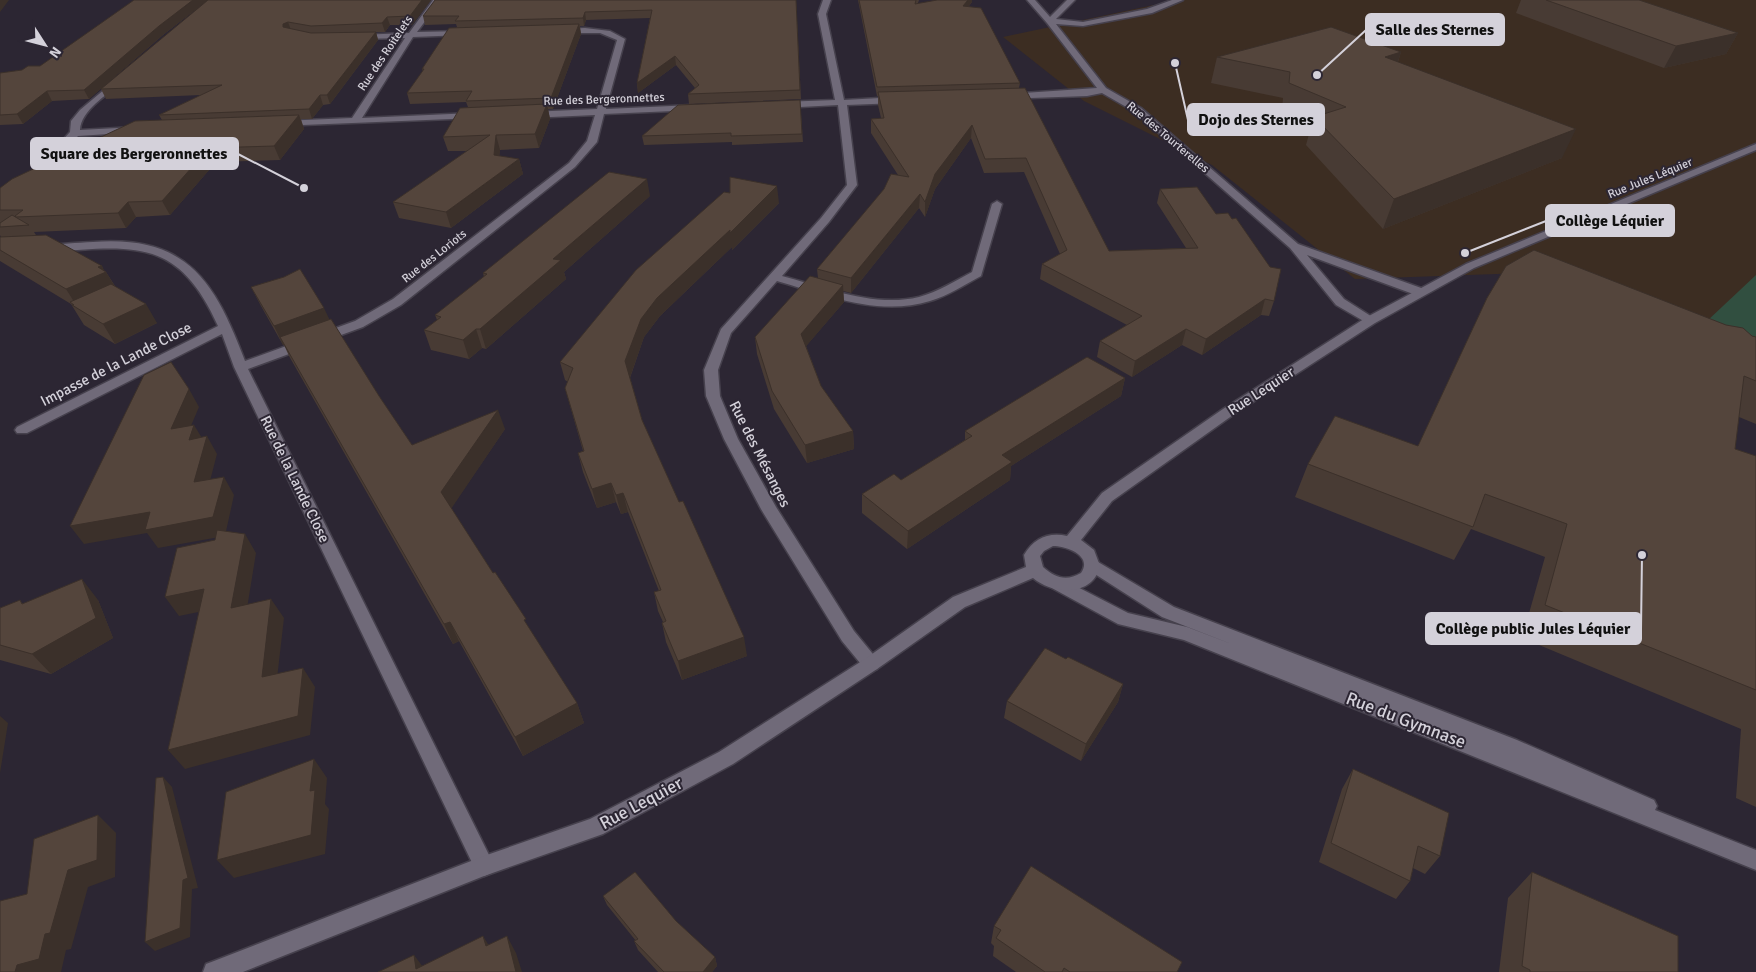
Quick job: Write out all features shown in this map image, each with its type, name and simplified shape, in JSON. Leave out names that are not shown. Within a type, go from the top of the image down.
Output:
[{"type":"street","name":"Rue des Roitelets","points":[[355,121],[411,35],[437,0]]},
{"type":"street","name":"Rue des Mésanges","points":[[827,0],[822,14],[840,102],[844,107],[852,185],[825,220],[725,332],[711,370],[713,396],[731,439],[769,509],[848,636],[871,664]]},
{"type":"street","name":"Rue des Tourterelles","points":[[1031,0],[1050,21],[1103,90],[1138,110],[1294,246],[1340,302],[1371,320]]},
{"type":"street","points":[[1050,21],[1071,0]]},
{"type":"street","points":[[1050,21],[1083,24],[1149,11],[1179,0]]},
{"type":"street","name":"Rue des Loriots","points":[[241,367],[359,324],[397,302],[572,165],[592,142],[621,39],[612,33],[590,30],[551,31]]},
{"type":"street","points":[[344,37],[474,33]]},
{"type":"street","points":[[28,182],[75,133],[76,121],[83,112],[126,74]]},
{"type":"street","points":[[997,97],[1087,93],[1103,90]]},
{"type":"street","points":[[775,105],[909,100]]},
{"type":"street","name":"Rue des Bergeronnettes","points":[[524,115],[706,108]]},
{"type":"street","points":[[275,124],[484,116]]},
{"type":"street","points":[[75,133],[146,129]]},
{"type":"street","name":"Rue Jules Léquier","points":[[1470,266],[1756,147]]},
{"type":"street","points":[[774,277],[876,303],[918,301],[977,274],[997,204]]},
{"type":"street","name":"Rue des Tourterelles","points":[[1294,246],[1420,292]]},
{"type":"street","name":"Rue de la Lande Close","points":[[38,249],[144,247],[170,256],[208,292],[226,328],[241,367],[484,866]]},
{"type":"street","name":"Rue Lequier","points":[[1071,542],[1107,497],[1228,412],[1371,320],[1470,266]]},
{"type":"street","name":"Impasse de la Lande Close","points":[[22,430],[226,328]]},
{"type":"street","points":[[1051,540],[1071,542],[1086,551],[1093,565],[1092,571],[1081,581],[1065,585],[1047,580],[1035,570],[1032,555],[1036,548],[1051,540]]},
{"type":"street","name":"Rue du Gymnase","points":[[1093,565],[1168,612],[1510,746],[1756,854]]},
{"type":"street","name":"Rue Lequier","points":[[214,972],[484,866],[596,827],[726,758],[871,664],[958,602],[1035,570]]},
{"type":"street","name":"Rue du Gymnase","points":[[1056,583],[1124,619],[1187,634],[1756,860]]},
{"type":"shaded area","points":[[1177,0],[1756,0],[1756,366],[1525,273],[1355,279],[1212,165],[1084,101],[1003,37]]},
{"type":"green space","points":[[1756,275],[1756,342],[1706,322]]},
{"type":"building","points":[[134,0],[193,0],[159,26],[84,90],[47,91],[17,114],[0,115],[0,73],[22,70],[28,66],[40,66]]},
{"type":"building","points":[[208,0],[422,0],[410,16],[387,17],[382,23],[311,26],[288,22],[283,24],[283,27],[311,33],[376,32],[327,95],[320,95],[309,109],[159,115],[222,85],[101,89]]},
{"type":"building","points":[[435,0],[796,0],[800,90],[688,94],[699,85],[675,56],[637,83],[652,10],[585,12],[583,18],[455,21],[459,16],[423,16]]},
{"type":"building","points":[[859,0],[916,0],[915,4],[937,0],[968,0],[963,6],[981,8],[1020,83],[877,87]]},
{"type":"building","points":[[1546,0],[1639,0],[1738,33],[1676,46]]},
{"type":"building","points":[[579,24],[551,98],[466,101],[472,91],[407,93],[449,28]]},
{"type":"building","points":[[1331,27],[1401,52],[1385,57],[1576,129],[1394,199],[1314,117],[1346,107],[1289,83],[1290,72],[1217,57]]},
{"type":"building","points":[[1025,88],[1109,251],[1198,248],[1160,189],[1197,187],[1216,214],[1228,213],[1232,219],[1236,218],[1270,267],[1281,269],[1274,301],[1265,299],[1206,339],[1186,329],[1135,361],[1100,341],[1142,316],[1042,264],[1067,250],[1026,158],[985,159],[972,125],[935,174],[925,202],[920,194],[851,278],[817,269],[884,189],[891,174],[909,177],[871,119],[884,118],[878,92]]},
{"type":"building","points":[[800,100],[802,134],[731,136],[731,133],[642,136],[678,105]]},
{"type":"building","points":[[547,104],[535,134],[496,135],[494,155],[519,159],[446,212],[393,202],[490,135],[443,137],[460,108]]},
{"type":"building","points":[[299,115],[274,146],[209,148],[162,201],[128,202],[118,213],[16,217],[23,210],[0,210],[0,188],[12,179],[135,121]]},
{"type":"building","points":[[609,172],[647,179],[553,259],[561,260],[480,329],[476,329],[463,340],[424,330],[441,317],[435,315],[487,274],[483,273]]},
{"type":"building","points":[[730,177],[777,186],[730,233],[730,230],[657,298],[641,319],[625,361],[642,420],[679,502],[683,501],[744,637],[678,661],[662,623],[666,621],[654,592],[661,590],[623,493],[616,495],[611,483],[592,489],[578,453],[584,451],[565,388],[573,368],[560,362],[636,270],[724,192],[730,193]]},
{"type":"building","points":[[12,215],[29,225],[0,227],[0,223]]},
{"type":"building","points":[[46,235],[102,266],[98,267],[106,272],[66,289],[0,250],[0,237]]},
{"type":"building","points":[[1534,250],[1726,325],[1743,328],[1756,337],[1756,381],[1744,376],[1735,449],[1756,456],[1756,690],[1545,605],[1567,524],[1485,494],[1473,527],[1308,464],[1335,416],[1418,446],[1487,298],[1506,266]]},
{"type":"building","points":[[300,269],[324,308],[274,326],[251,287],[284,277]]},
{"type":"building","points":[[810,276],[843,285],[801,334],[821,386],[853,431],[805,445],[772,391],[755,337]]},
{"type":"building","points":[[111,284],[146,304],[103,324],[70,302]]},
{"type":"building","points":[[331,319],[412,445],[498,410],[441,492],[493,573],[495,572],[526,619],[524,620],[577,703],[515,737],[450,622],[444,624],[280,337]]},
{"type":"building","points":[[1087,357],[1125,378],[1002,455],[1012,462],[908,531],[862,494],[894,474],[901,480],[972,436],[965,431]]},
{"type":"building","points":[[171,362],[189,389],[171,429],[194,425],[189,440],[207,436],[194,482],[224,477],[213,517],[145,530],[150,512],[70,526],[144,375]]},
{"type":"building","points":[[217,530],[245,534],[231,608],[271,599],[262,677],[303,668],[298,716],[168,750],[204,589],[165,597],[177,548],[215,540]]},
{"type":"building","points":[[82,579],[96,618],[32,654],[0,645],[0,608],[20,600],[22,604]]},
{"type":"building","points":[[1045,648],[1123,684],[1086,744],[1007,701]]},
{"type":"building","points":[[314,759],[310,791],[315,790],[311,835],[217,860],[226,792]]},
{"type":"building","points":[[1353,769],[1449,813],[1440,856],[1418,846],[1410,881],[1331,843]]},
{"type":"building","points":[[163,777],[188,878],[183,880],[180,928],[145,942],[156,778]]},
{"type":"building","points":[[98,815],[97,860],[68,870],[50,933],[45,934],[39,959],[17,965],[15,972],[0,972],[0,901],[27,894],[34,839]]},
{"type":"building","points":[[1031,866],[1182,962],[1177,972],[1070,972],[1064,968],[1062,972],[1045,972],[996,938],[1001,930],[994,926]]},
{"type":"building","points":[[635,872],[676,921],[715,957],[703,972],[664,972],[634,941],[638,939],[603,896]]},
{"type":"building","points":[[1532,872],[1678,936],[1678,972],[1530,972],[1530,970],[1522,966]]},
{"type":"building","points":[[483,936],[486,946],[507,936],[516,972],[378,972],[414,955],[416,969]]},
{"type":"place","name":"Dojo des Sternes","points":[[1175,63]]},
{"type":"place","name":"Salle des Sternes","points":[[1317,75]]},
{"type":"place","name":"Square des Bergeronnettes","points":[[304,188]]},
{"type":"place","name":"Collège Léquier","points":[[1465,253]]},
{"type":"place","name":"Collège public Jules Léquier","points":[[1642,555]]}]
